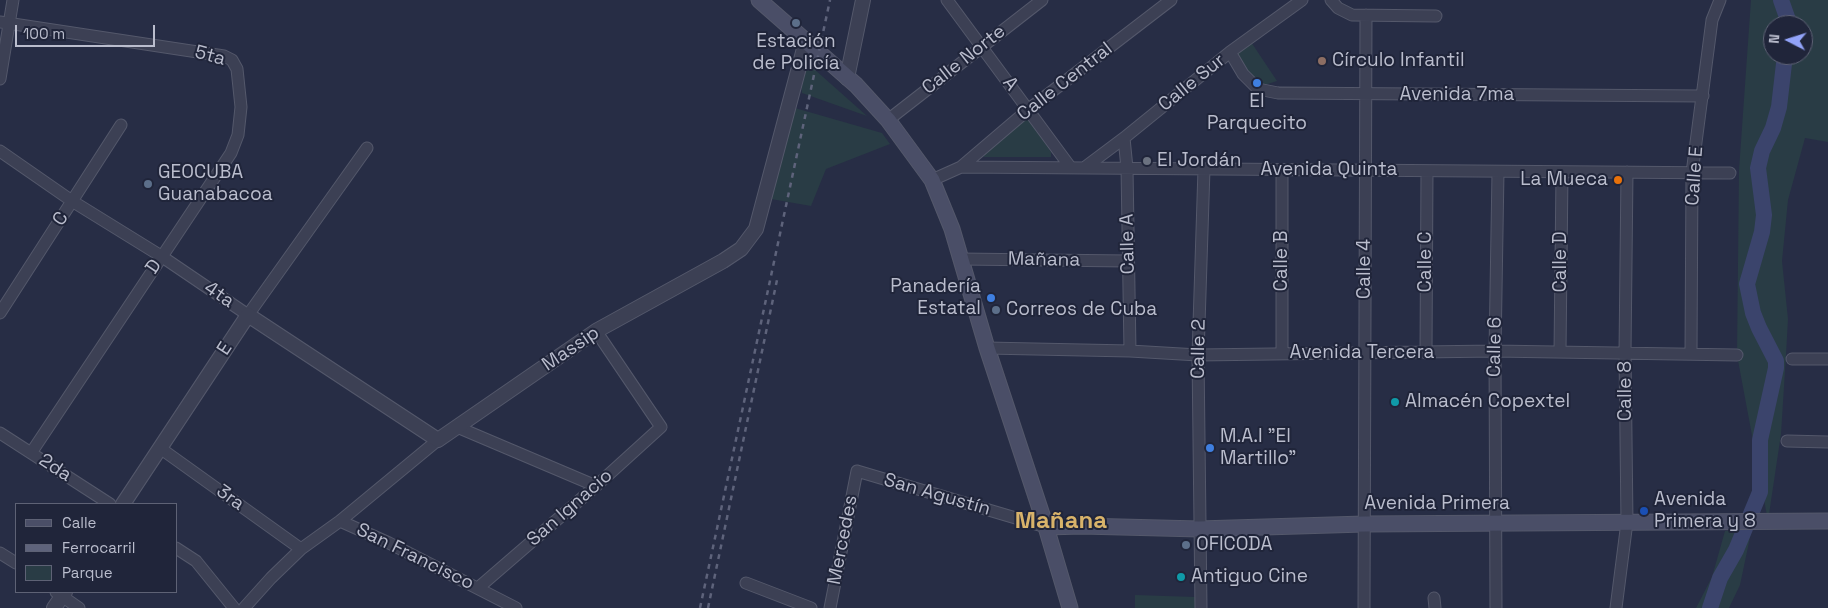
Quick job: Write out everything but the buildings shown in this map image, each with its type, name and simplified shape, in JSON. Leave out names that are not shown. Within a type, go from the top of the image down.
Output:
[{"type":"main road","points":[[759,0],[856,85],[888,120],[932,180],[947,214],[987,348],[1046,527],[1070,608]]},
{"type":"main road","name":"Avenida Primera","points":[[1046,527],[1199,529],[1364,524],[1828,521]]},
{"type":"street","points":[[0,79],[5,23],[13,0]]},
{"type":"street","points":[[847,78],[863,0]]},
{"type":"street","name":"A","points":[[948,0],[1072,168]]},
{"type":"street","name":"Calle Norte","points":[[888,120],[1042,0]]},
{"type":"street","name":"Calle Central","points":[[961,167],[1029,110],[1171,0]]},
{"type":"street","name":"Calle Sur","points":[[1084,168],[1230,52],[1302,0]]},
{"type":"street","points":[[1331,0],[1338,8],[1352,15],[1436,16]]},
{"type":"street","name":"Calle E","points":[[1691,354],[1692,173],[1712,20],[1720,0]]},
{"type":"street","name":"Calle 4","points":[[1364,608],[1366,15]]},
{"type":"street","name":"5ta","points":[[5,23],[216,54],[232,60],[237,69]]},
{"type":"street","name":"Massip","points":[[244,608],[301,549],[340,521],[438,440],[596,332],[741,249],[756,229],[806,41]]},
{"type":"street","name":"Avenida 7ma","points":[[1230,52],[1243,74],[1258,89],[1278,93],[1703,96]]},
{"type":"street","name":"D","points":[[31,452],[231,153],[238,135],[240,113],[237,69]]},
{"type":"street","name":"C","points":[[2,305],[121,125]]},
{"type":"street","name":"Calle A","points":[[1124,138],[1127,168],[1130,351]]},
{"type":"street","name":"E","points":[[124,503],[248,315],[367,148]]},
{"type":"street","name":"4ta","points":[[0,151],[72,201],[161,256],[438,440]]},
{"type":"street","name":"Avenida Quinta","points":[[932,180],[961,167],[1730,173]]},
{"type":"street","name":"Calle 2","points":[[1201,608],[1198,354],[1204,169]]},
{"type":"street","name":"Calle B","points":[[1282,170],[1282,353]]},
{"type":"street","name":"Calle C","points":[[1426,352],[1427,171]]},
{"type":"street","name":"Calle 6","points":[[1496,608],[1495,352],[1498,172]]},
{"type":"street","name":"Calle 8","points":[[1616,608],[1627,522],[1625,353],[1627,172]]},
{"type":"street","name":"Calle D","points":[[1560,352],[1562,173]]},
{"type":"street","name":"Mañana","points":[[960,259],[1128,261]]},
{"type":"street","name":"San Ignacio","points":[[478,588],[596,486],[660,427],[596,332]]},
{"type":"street","name":"Avenida Tercera","points":[[987,348],[1198,354],[1560,352],[1737,355]]},
{"type":"street","points":[[1792,360],[1828,359]]},
{"type":"street","points":[[457,427],[596,486]]},
{"type":"street","name":"2da","points":[[0,433],[108,503]]},
{"type":"street","points":[[1787,441],[1828,442]]},
{"type":"street","name":"3ra","points":[[160,448],[301,549]]},
{"type":"street","name":"San Agustín","points":[[857,471],[1046,527]]},
{"type":"street","name":"Mercedes","points":[[830,608],[857,471]]},
{"type":"street","name":"San Francisco","points":[[340,521],[516,608]]},
{"type":"street","points":[[178,549],[196,561],[234,608]]},
{"type":"street","points":[[0,553],[15,562]]},
{"type":"street","points":[[746,583],[812,608]]},
{"type":"street","points":[[60,597],[79,608]]},
{"type":"green space","points":[[1751,0],[1828,0],[1828,142],[1805,138],[1788,200],[1782,261],[1788,319],[1786,355],[1781,434],[1768,521],[1737,355],[1739,170]]},
{"type":"green space","points":[[1251,42],[1277,81],[1258,87],[1233,54]]},
{"type":"green space","points":[[805,61],[867,116],[802,93],[801,80]]},
{"type":"green space","points":[[795,108],[882,133],[890,144],[826,169],[811,206],[771,199]]},
{"type":"green space","points":[[1025,119],[1030,121],[1051,152],[1051,157],[984,157],[983,155]]},
{"type":"green space","points":[[1752,528],[1740,585],[1729,608],[1696,608],[1712,577],[1725,531]]},
{"type":"green space","points":[[1135,595],[1195,597],[1195,608],[1135,608]]},
{"type":"waterway","points":[[1781,0],[1786,15]]},
{"type":"waterway","points":[[1710,608],[1720,578],[1736,550],[1760,492],[1760,440],[1776,361],[1753,313],[1747,284],[1762,232],[1764,215],[1758,168],[1762,151],[1773,128],[1779,107],[1784,65]]},
{"type":"railway","points":[[700,608],[830,0]]},
{"type":"railway","points":[[708,608],[777,280]]},
{"type":"place","name":"Estación de Policía","points":[[796,23]]},
{"type":"place","name":"Círculo Infantil","points":[[1322,61]]},
{"type":"place","name":"El Parquecito","points":[[1257,83]]},
{"type":"place","name":"El Jordán","points":[[1147,161]]},
{"type":"place","name":"La Mueca","points":[[1618,180]]},
{"type":"place","name":"GEOCUBA Guanabacoa","points":[[148,184]]},
{"type":"place","name":"Panadería Estatal","points":[[991,298]]},
{"type":"place","name":"Correos de Cuba","points":[[996,310]]},
{"type":"place","name":"Almacén Copextel","points":[[1395,402]]},
{"type":"place","name":"M.A.I \"El Martillo\"","points":[[1210,448]]},
{"type":"place","name":"Avenida Primera y 8","points":[[1644,511]]},
{"type":"place","name":"OFICODA","points":[[1186,545]]},
{"type":"place","name":"Antiguo Cine","points":[[1181,577]]},
{"type":"district","name":"Mañana","points":[[1061,521]]}]
